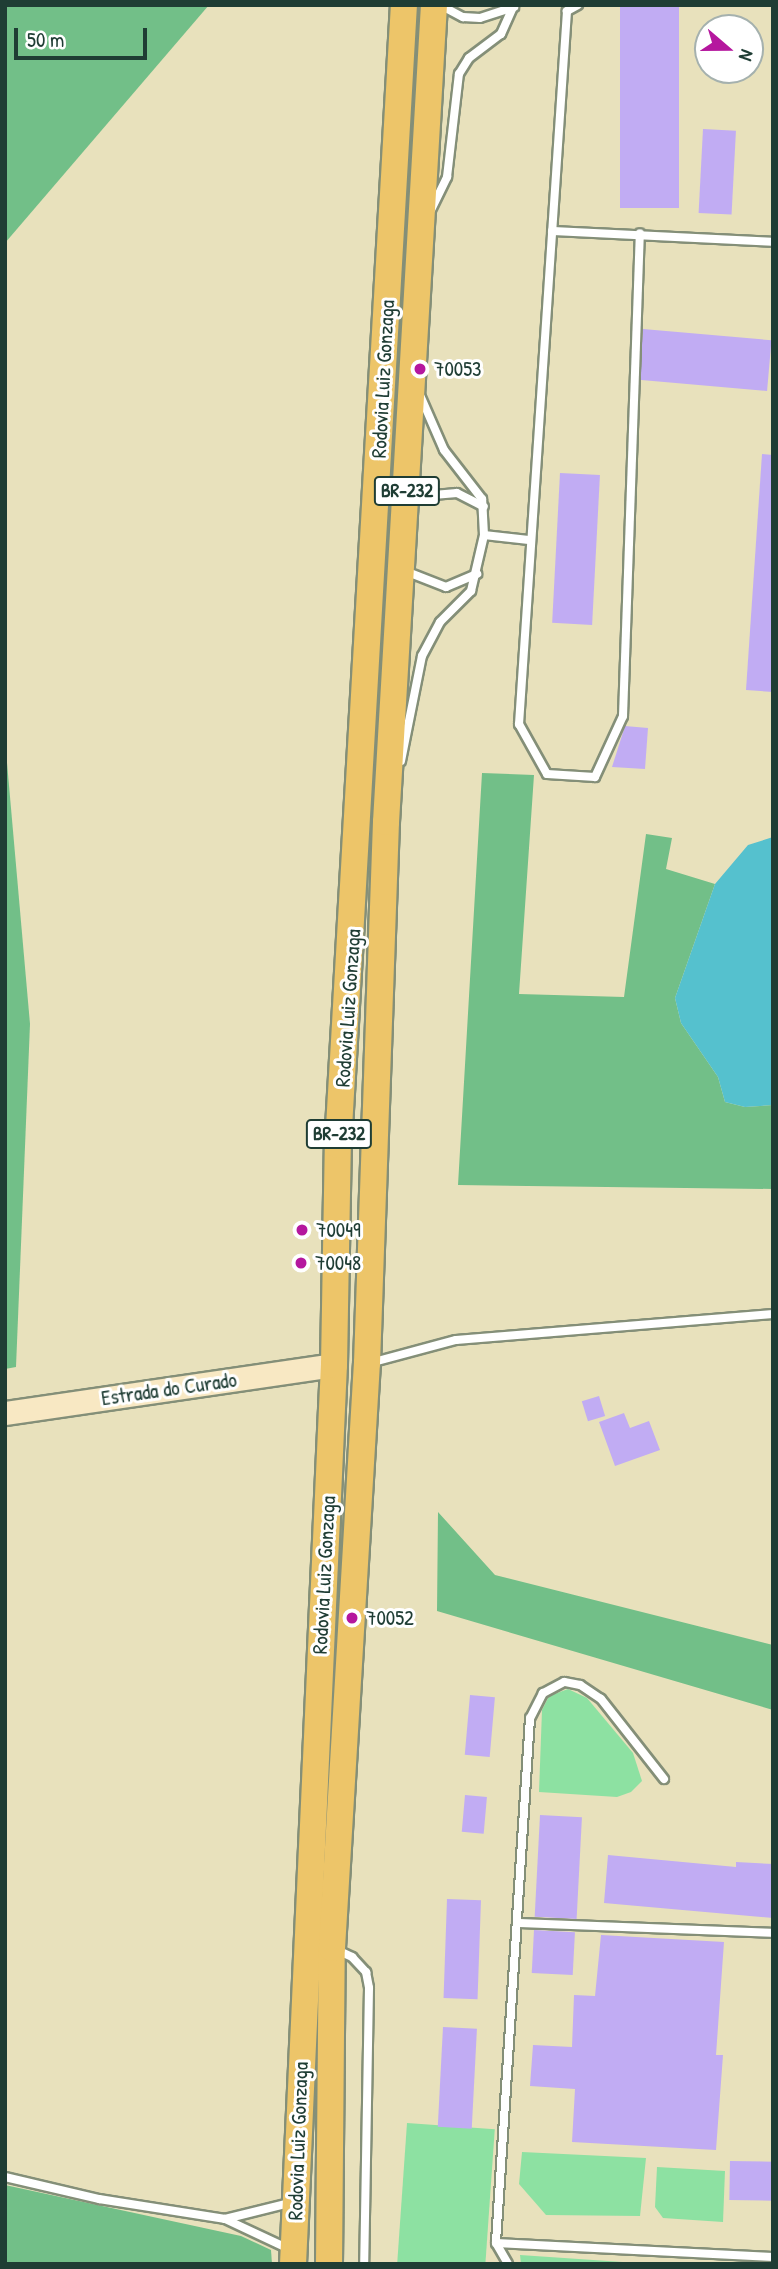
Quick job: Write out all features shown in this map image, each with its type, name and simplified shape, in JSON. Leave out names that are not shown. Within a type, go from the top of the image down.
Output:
[{"type":"highway","name":"Rodovia Luiz Gonzaga","points":[[293,2258],[334,1365],[338,1145],[404,5]]},
{"type":"highway","name":"Rodovia Luiz Gonzaga","points":[[329,2264],[332,1948],[367,1363],[386,822],[434,5]]},
{"type":"main road","name":"Estrada do Curado","points":[[5,1413],[334,1365]]},
{"type":"lane","points":[[440,5],[463,17],[480,18],[514,6]]},
{"type":"lane","points":[[578,5],[567,11],[529,540],[519,724],[547,774],[595,777],[623,716],[640,233]]},
{"type":"lane","points":[[419,234],[447,177],[458,74],[469,58],[501,34],[514,6]]},
{"type":"lane","points":[[552,231],[640,233],[773,242]]},
{"type":"lane","points":[[386,822],[422,656],[440,622],[466,601],[477,574],[484,535],[484,507],[477,487],[444,450],[412,379]]},
{"type":"lane","points":[[407,498],[442,491],[469,498],[484,507]]},
{"type":"lane","points":[[484,535],[529,540]]},
{"type":"lane","points":[[402,570],[446,587],[477,574]]},
{"type":"lane","points":[[367,1363],[456,1340],[773,1314]]},
{"type":"lane","points":[[508,2264],[496,2243],[530,1718],[543,1693],[564,1682],[580,1685],[601,1699],[664,1779]]},
{"type":"lane","points":[[517,1923],[773,1933]]},
{"type":"lane","points":[[332,1948],[352,1957],[366,1972],[369,1988],[364,2264]]},
{"type":"lane","points":[[5,2177],[99,2199],[225,2219],[293,2258]]},
{"type":"lane","points":[[225,2219],[295,2200]]},
{"type":"lane","points":[[496,2243],[769,2259]]},
{"type":"green space","points":[[5,5],[209,5],[5,243]]},
{"type":"green space","points":[[5,740],[30,1024],[16,1367],[5,1369]]},
{"type":"green space","points":[[482,773],[534,775],[519,994],[624,997],[646,834],[672,838],[666,869],[715,884],[675,998],[681,1023],[718,1077],[725,1102],[745,1107],[773,1105],[773,1189],[458,1185]]},
{"type":"green space","points":[[438,1512],[495,1575],[773,1645],[773,1710],[437,1611]]},
{"type":"green space","points":[[568,1689],[587,1698],[633,1753],[642,1781],[631,1792],[617,1797],[539,1792],[542,1710],[549,1696]]},
{"type":"green space","points":[[407,2123],[495,2129],[485,2264],[397,2264]]},
{"type":"green space","points":[[522,2152],[646,2158],[640,2216],[546,2215],[519,2184]]},
{"type":"green space","points":[[657,2167],[725,2171],[723,2222],[663,2218],[655,2207]]},
{"type":"green space","points":[[5,2185],[241,2236],[271,2250],[272,2264],[5,2264]]},
{"type":"green space","points":[[520,2255],[652,2264],[521,2264]]},
{"type":"water","points":[[773,837],[773,1105],[745,1107],[725,1102],[718,1077],[681,1023],[675,998],[715,884],[748,845]]},
{"type":"building","points":[[620,5],[679,5],[679,208],[620,208]]},
{"type":"building","points":[[703,129],[736,131],[732,215],[699,213]]},
{"type":"building","points":[[643,329],[772,340],[767,391],[639,380]]},
{"type":"building","points":[[762,454],[773,455],[773,692],[746,690]]},
{"type":"building","points":[[560,473],[600,475],[592,625],[552,623]]},
{"type":"building","points":[[625,726],[648,728],[645,769],[612,767]]},
{"type":"building","points":[[599,1396],[605,1416],[588,1421],[582,1401]]},
{"type":"building","points":[[624,1413],[630,1428],[649,1421],[660,1450],[615,1466],[599,1422]]},
{"type":"building","points":[[470,1695],[495,1697],[490,1757],[465,1755]]},
{"type":"building","points":[[465,1795],[487,1797],[484,1834],[462,1832]]},
{"type":"building","points":[[540,1815],[582,1817],[577,1919],[535,1917]]},
{"type":"building","points":[[608,1855],[736,1867],[736,1862],[773,1864],[773,1918],[604,1903]]},
{"type":"building","points":[[447,1899],[481,1900],[478,1999],[444,1998]]},
{"type":"building","points":[[534,1930],[575,1932],[573,1975],[532,1973]]},
{"type":"building","points":[[601,1935],[724,1942],[716,2055],[723,2055],[716,2150],[572,2142],[575,2089],[530,2086],[533,2045],[572,2047],[574,1995],[595,1996]]},
{"type":"building","points":[[443,2027],[477,2029],[472,2129],[438,2127]]},
{"type":"building","points":[[730,2161],[773,2162],[772,2201],[729,2200]]},
{"type":"place","name":"70053","points":[[420,369]]},
{"type":"place","name":"70049","points":[[302,1230]]},
{"type":"place","name":"70048","points":[[301,1263]]},
{"type":"place","name":"70052","points":[[352,1618]]}]
